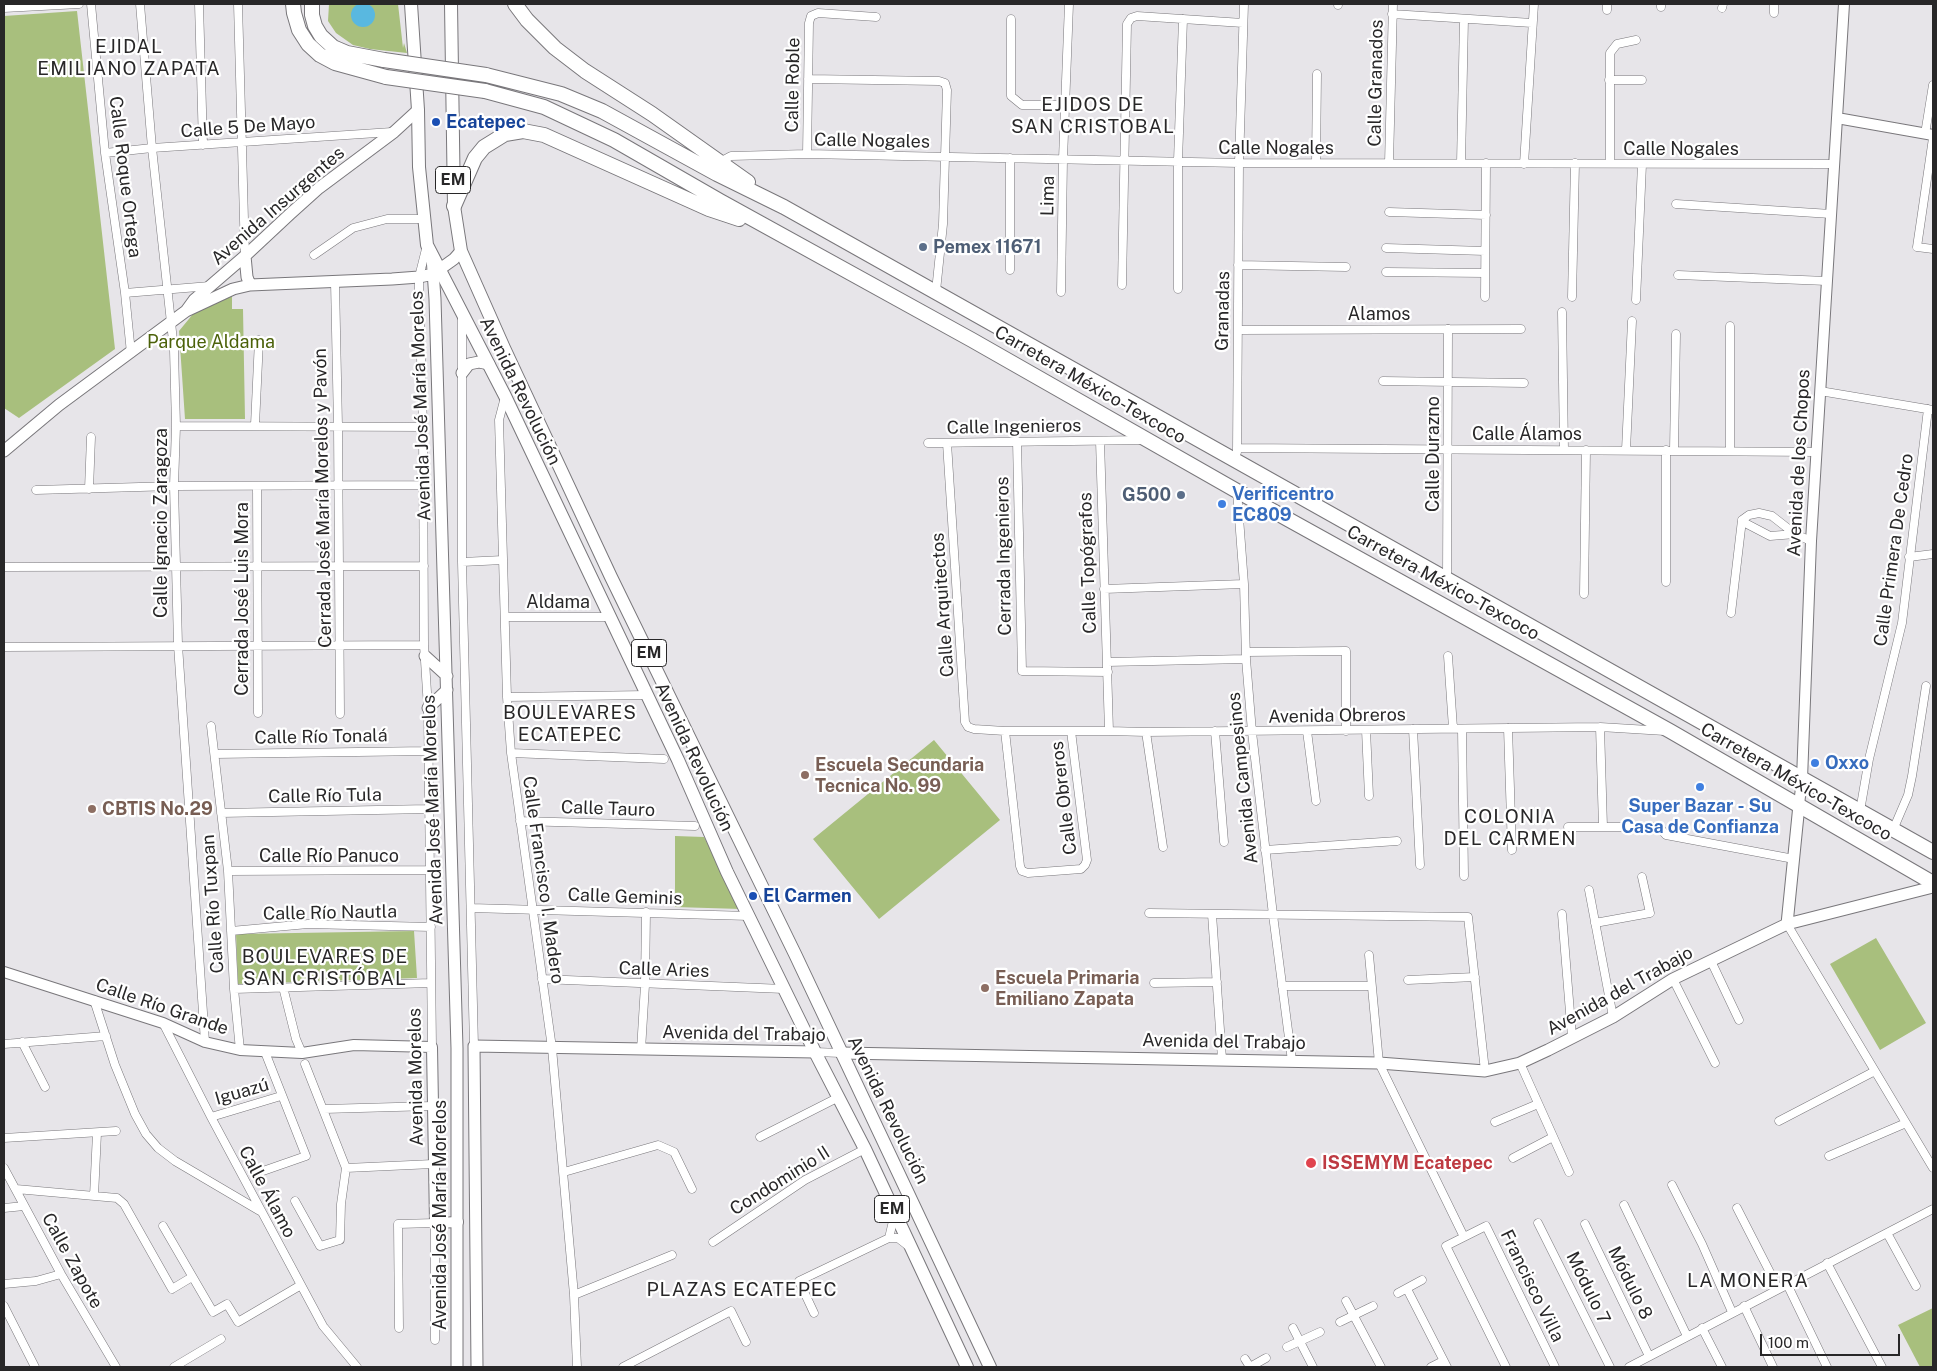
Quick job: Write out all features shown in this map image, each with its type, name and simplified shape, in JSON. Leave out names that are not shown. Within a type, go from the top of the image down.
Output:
[{"type":"highway","points":[[293,4],[298,30],[320,56],[335,63],[386,77],[485,91],[544,107],[614,140],[777,231]]},
{"type":"highway","points":[[312,4],[315,26],[321,36],[333,47],[347,53],[384,60],[486,75],[561,94],[602,111],[717,174],[784,207]]},
{"type":"highway","points":[[515,4],[555,48],[585,72],[652,114],[784,207]]},
{"type":"highway","points":[[454,206],[475,158],[484,147],[505,134],[523,131],[544,135],[710,209],[777,231]]},
{"type":"highway","name":"Carretera México-Texcoco","points":[[784,207],[1237,454],[1447,579],[1933,852]]},
{"type":"highway","name":"Carretera México-Texcoco","points":[[777,231],[1237,491],[1670,731],[1933,883]]},
{"type":"main road","name":"Avenida Revolución","points":[[410,4],[418,110],[419,167],[424,219],[429,249],[437,271],[462,311],[505,396],[784,990],[865,1149],[967,1367]]},
{"type":"main road","name":"Avenida Revolución","points":[[451,4],[454,206],[461,251],[500,340],[611,577],[792,948],[990,1367]]},
{"type":"main road","name":"Avenida Insurgentes","points":[[186,311],[194,300],[212,286],[319,188],[394,132],[418,110]]},
{"type":"main road","name":"Avenida Insurgentes","points":[[4,451],[59,405],[186,311],[234,289],[250,285],[419,277],[437,271],[454,259],[461,251]]},
{"type":"main road","points":[[245,256],[247,277],[250,285]]},
{"type":"main road","name":"Avenida José María Morelos","points":[[437,271],[458,1048],[457,1367]]},
{"type":"main road","points":[[462,373],[469,364],[479,362],[489,364]]},
{"type":"main road","points":[[424,651],[447,676]]},
{"type":"main road","points":[[428,708],[447,690]]},
{"type":"main road","name":"Avenida de los Chopos","points":[[1787,924],[1799,805]]},
{"type":"main road","name":"Avenida del Trabajo","points":[[841,1053],[1380,1063],[1485,1071],[1520,1063],[1572,1038],[1613,1017],[1673,979],[1787,924],[1933,887]]},
{"type":"main road","name":"Avenida José María Morelos","points":[[474,1046],[477,1367]]},
{"type":"main road","name":"Avenida del Trabajo","points":[[474,1046],[815,1052]]},
{"type":"main road","points":[[458,1048],[474,1105]]},
{"type":"street","points":[[4,8],[79,4]]},
{"type":"street","name":"Calle Roque Ortega","points":[[91,4],[105,153],[125,292],[131,353]]},
{"type":"street","name":"Calle Ignacio Zaragoza","points":[[140,4],[166,289],[172,321],[176,426],[174,486],[178,645],[205,1042]]},
{"type":"street","points":[[199,4],[203,145]]},
{"type":"street","points":[[238,4],[245,256]]},
{"type":"street","name":"Lima","points":[[1061,292],[1063,159],[1069,4]]},
{"type":"street","name":"Granadas","points":[[1237,454],[1239,163],[1244,4]]},
{"type":"street","name":"Calle Granados","points":[[1389,163],[1392,4]]},
{"type":"street","points":[[1524,164],[1534,4]]},
{"type":"street","points":[[1774,4],[1774,13]]},
{"type":"street","name":"Avenida de los Chopos","points":[[1799,805],[1802,779],[1811,540],[1844,4]]},
{"type":"street","name":"Calle Roble","points":[[807,154],[809,23],[811,16],[818,13],[876,16]]},
{"type":"street","points":[[1392,14],[1532,23]]},
{"type":"street","points":[[1122,284],[1127,24],[1130,18],[1136,16],[1243,23]]},
{"type":"street","points":[[1011,19],[1011,96],[1022,105],[1065,105]]},
{"type":"street","points":[[1178,289],[1178,161],[1182,19]]},
{"type":"street","points":[[1461,163],[1464,19]]},
{"type":"street","points":[[1610,164],[1610,53],[1616,44],[1636,40]]},
{"type":"street","points":[[1316,163],[1317,74]]},
{"type":"street","points":[[808,79],[938,81],[945,83],[948,90],[943,224],[936,291]]},
{"type":"street","points":[[1609,80],[1642,80]]},
{"type":"street","points":[[1933,84],[1929,191],[1917,247],[1933,250]]},
{"type":"street","points":[[1837,118],[1931,136]]},
{"type":"street","name":"Calle 5 De Mayo","points":[[105,153],[152,148],[394,132]]},
{"type":"street","name":"Calle Nogales","points":[[720,162],[731,156],[807,154],[1239,163],[1834,164]]},
{"type":"street","points":[[1010,158],[1010,270]]},
{"type":"street","points":[[1485,297],[1486,164]]},
{"type":"street","points":[[1572,297],[1575,164]]},
{"type":"street","points":[[1636,300],[1642,164]]},
{"type":"street","points":[[1676,204],[1831,214]]},
{"type":"street","points":[[1390,212],[1486,215]]},
{"type":"street","points":[[314,255],[353,228],[387,219],[424,219]]},
{"type":"street","points":[[1386,248],[1485,251]]},
{"type":"street","name":"Avenida Morelos","points":[[429,249],[419,277],[423,427],[424,651],[428,708],[435,1340]]},
{"type":"street","points":[[1238,265],[1346,267]]},
{"type":"street","points":[[1386,272],[1485,273]]},
{"type":"street","points":[[1678,275],[1827,281]]},
{"type":"street","name":"Cerrada José María Morelos y Pavón","points":[[335,282],[340,714]]},
{"type":"street","points":[[125,292],[212,286]]},
{"type":"street","name":"Avenida José María Morelos","points":[[462,311],[462,562],[474,1046]]},
{"type":"street","points":[[1562,312],[1564,450]]},
{"type":"street","points":[[1626,450],[1632,321]]},
{"type":"street","points":[[1730,326],[1730,451]]},
{"type":"street","name":"Calle Durazno","points":[[1447,579],[1448,329]]},
{"type":"street","name":"Alamos","points":[[1238,330],[1520,329]]},
{"type":"street","points":[[1666,582],[1676,334]]},
{"type":"street","points":[[256,425],[259,340]]},
{"type":"street","points":[[1383,381],[1524,383]]},
{"type":"street","points":[[1820,391],[1931,410]]},
{"type":"street","name":"Calle Francisco I. Madero","points":[[505,396],[500,420],[507,697],[511,754],[552,1048],[564,1172],[578,1367]]},
{"type":"street","name":"Calle Primera De Cedro","points":[[1860,811],[1869,759],[1902,623],[1931,410]]},
{"type":"street","points":[[176,426],[423,427]]},
{"type":"street","points":[[89,489],[91,437]]},
{"type":"street","points":[[1100,441],[1147,440]]},
{"type":"street","name":"Cerrada Ingenieros","points":[[1017,441],[1022,671],[1108,672]]},
{"type":"street","name":"Calle Ingenieros","points":[[928,443],[1100,441]]},
{"type":"street","name":"Calle Topógrafos","points":[[1100,441],[1109,730]]},
{"type":"street","name":"Calle Arquitectos","points":[[947,443],[965,722],[968,727],[974,730],[1006,731]]},
{"type":"street","name":"Calle Álamos","points":[[1237,454],[1448,448],[1816,452]]},
{"type":"street","points":[[1584,594],[1586,450]]},
{"type":"street","points":[[36,490],[174,486],[423,485]]},
{"type":"street","name":"Cerrada José Luis Mora","points":[[257,486],[258,713]]},
{"type":"street","name":"Avenida Campesinos","points":[[1237,491],[1252,732],[1272,915],[1292,1061]]},
{"type":"street","points":[[1731,612],[1742,520],[1749,515],[1759,513],[1772,516],[1795,534],[1811,540]]},
{"type":"street","points":[[1742,520],[1770,536],[1795,534]]},
{"type":"street","points":[[1910,557],[1933,554]]},
{"type":"street","points":[[462,562],[503,560]]},
{"type":"street","points":[[4,567],[424,566]]},
{"type":"street","points":[[1104,589],[1244,584]]},
{"type":"street","name":"Aldama","points":[[506,617],[609,617]]},
{"type":"street","points":[[4,648],[339,645],[424,651]]},
{"type":"street","points":[[1107,662],[1346,650],[1346,731]]},
{"type":"street","points":[[1448,656],[1453,728]]},
{"type":"street","points":[[1894,830],[1908,795],[1926,686]]},
{"type":"street","points":[[507,697],[647,695]]},
{"type":"street","name":"Calle Río Tuxpan","points":[[211,726],[228,871],[234,989],[240,1050]]},
{"type":"street","points":[[1600,727],[1603,827]]},
{"type":"street","name":"Avenida Obreros","points":[[1006,731],[1252,732],[1600,727],[1670,731]]},
{"type":"street","points":[[1508,728],[1512,850]]},
{"type":"street","points":[[1462,729],[1464,876]]},
{"type":"street","points":[[1366,730],[1370,796]]},
{"type":"street","points":[[1413,730],[1420,865]]},
{"type":"street","name":"Calle Obreros","points":[[1006,731],[1020,866],[1022,871],[1028,873],[1082,869],[1086,866],[1087,860],[1071,731]]},
{"type":"street","points":[[1307,731],[1316,801]]},
{"type":"street","points":[[1146,732],[1163,847]]},
{"type":"street","points":[[1215,732],[1224,842]]},
{"type":"street","name":"Calle Río Tonalá","points":[[215,754],[428,751]]},
{"type":"street","points":[[511,754],[664,758]]},
{"type":"street","name":"Calle Río Tula","points":[[221,813],[429,809]]},
{"type":"street","name":"Calle Tauro","points":[[520,821],[695,826]]},
{"type":"street","points":[[1568,827],[1659,827],[1666,835],[1794,859]]},
{"type":"street","points":[[1265,850],[1397,841]]},
{"type":"street","name":"Calle Río Panuco","points":[[228,871],[430,870]]},
{"type":"street","points":[[1595,923],[1650,913],[1642,876]]},
{"type":"street","points":[[1590,890],[1613,1017]]},
{"type":"street","name":"Calle Geminis","points":[[471,908],[749,916]]},
{"type":"street","points":[[642,1050],[646,912]]},
{"type":"street","points":[[1149,914],[1468,917],[1485,1071]]},
{"type":"street","points":[[1212,914],[1222,1059]]},
{"type":"street","points":[[1562,914],[1572,1038]]},
{"type":"street","name":"Calle Río Nautla","points":[[231,931],[308,924],[430,927]]},
{"type":"street","points":[[1787,924],[1933,1168]]},
{"type":"street","points":[[1369,954],[1380,1063],[1464,1237],[1446,1246],[1506,1367]]},
{"type":"street","points":[[1711,961],[1739,1020]]},
{"type":"street","name":"Calle Río Grande","points":[[4,972],[163,1023],[205,1042],[240,1050],[302,1053],[354,1045],[432,1046]]},
{"type":"street","points":[[1408,980],[1475,976]]},
{"type":"street","name":"Calle Aries","points":[[542,979],[784,990]]},
{"type":"street","points":[[1673,979],[1715,1063]]},
{"type":"street","points":[[1154,983],[1217,982]]},
{"type":"street","points":[[234,989],[431,983]]},
{"type":"street","points":[[1282,986],[1371,986]]},
{"type":"street","points":[[283,987],[296,1039],[302,1053]]},
{"type":"street","points":[[94,1000],[115,1065],[135,1114],[146,1134],[158,1148],[214,1185],[260,1211]]},
{"type":"street","name":"Calle Álamo","points":[[163,1023],[260,1211],[323,1326],[354,1366]]},
{"type":"street","points":[[4,1044],[106,1036]]},
{"type":"street","points":[[22,1042],[45,1087]]},
{"type":"street","points":[[263,1171],[306,1156],[265,1052]]},
{"type":"street","name":"Avenida del Trabajo","points":[[815,1052],[841,1053]]},
{"type":"street","points":[[1520,1063],[1569,1172]]},
{"type":"street","points":[[295,1201],[320,1246],[340,1240],[341,1204],[346,1168],[305,1064]]},
{"type":"street","points":[[1778,1121],[1874,1071]]},
{"type":"street","name":"Iguazú","points":[[211,1117],[281,1096]]},
{"type":"street","points":[[760,1137],[839,1097]]},
{"type":"street","points":[[1495,1122],[1538,1104]]},
{"type":"street","points":[[324,1109],[432,1106]]},
{"type":"street","points":[[1829,1156],[1906,1123]]},
{"type":"street","points":[[4,1138],[116,1131]]},
{"type":"street","points":[[94,1196],[97,1133]]},
{"type":"street","points":[[1513,1158],[1553,1137]]},
{"type":"street","points":[[564,1172],[658,1146],[674,1152],[692,1189]]},
{"type":"street","name":"Condominio II","points":[[713,1242],[805,1180],[865,1149]]},
{"type":"street","points":[[346,1168],[433,1164]]},
{"type":"street","name":"Calle Zapote","points":[[4,1168],[61,1274],[116,1367]]},
{"type":"street","points":[[1672,1185],[1702,1244],[1732,1312]]},
{"type":"street","points":[[16,1189],[117,1198],[124,1204],[172,1288],[192,1277]]},
{"type":"street","points":[[1624,1204],[1687,1336]]},
{"type":"street","points":[[4,1208],[24,1206]]},
{"type":"street","points":[[1737,1208],[1778,1288]]},
{"type":"street","points":[[1629,1367],[1933,1209]]},
{"type":"street","points":[[889,1238],[893,1221],[892,1210]]},
{"type":"street","points":[[399,1328],[398,1224],[458,1222]]},
{"type":"street","name":"Módulo 7","points":[[1538,1223],[1610,1367]]},
{"type":"street","name":"Módulo 8","points":[[1585,1224],[1649,1356]]},
{"type":"street","points":[[163,1226],[213,1312],[227,1304],[238,1322],[301,1285]]},
{"type":"street","name":"Francisco Villa","points":[[1464,1237],[1486,1226],[1555,1367]]},
{"type":"street","points":[[1887,1233],[1916,1286]]},
{"type":"street","points":[[814,1313],[799,1281],[889,1238],[904,1241],[910,1248]]},
{"type":"street","points":[[574,1295],[672,1255]]},
{"type":"street","points":[[1827,1263],[1882,1367]]},
{"type":"street","points":[[4,1284],[36,1281],[61,1274]]},
{"type":"street","points":[[1398,1293],[1422,1280]]},
{"type":"street","points":[[1787,1284],[1827,1367]]},
{"type":"street","points":[[1407,1288],[1445,1364],[1431,1367]]},
{"type":"street","points":[[1346,1301],[1381,1367]]},
{"type":"street","points":[[4,1306],[35,1367]]},
{"type":"street","points":[[1340,1322],[1373,1306]]},
{"type":"street","points":[[1744,1306],[1773,1367]]},
{"type":"street","points":[[623,1367],[731,1310],[746,1342]]},
{"type":"street","points":[[1292,1328],[1313,1367]]},
{"type":"street","points":[[1702,1328],[1722,1367]]},
{"type":"street","points":[[1287,1348],[1320,1332]]},
{"type":"street","points":[[174,1367],[221,1339]]},
{"type":"street","points":[[1245,1358],[1250,1367],[1266,1358]]},
{"type":"green space","points":[[329,4],[398,4],[403,48],[404,43],[407,53],[353,45],[336,33],[328,21]]},
{"type":"green space","points":[[77,11],[115,349],[19,418],[4,408],[4,16]]},
{"type":"green space","name":"Parque Aldama","points":[[232,296],[232,309],[243,309],[245,419],[185,419],[179,331],[193,314]]},
{"type":"green space","points":[[934,740],[1000,820],[879,919],[813,839]]},
{"type":"green space","points":[[675,836],[704,837],[741,909],[675,907]]},
{"type":"green space","points":[[414,931],[417,978],[238,984],[236,934]]},
{"type":"green space","points":[[1876,938],[1926,1023],[1880,1050],[1830,964]]},
{"type":"green space","points":[[1933,1308],[1933,1367],[1920,1367],[1898,1325]]},
{"type":"water","points":[[363,3],[372,6],[375,15],[372,24],[363,27],[354,24],[351,15],[354,6]]},
{"type":"place","name":"Ecatepec","points":[[436,122]]},
{"type":"place","name":"Pemex 11671","points":[[923,247]]},
{"type":"place","name":"G500","points":[[1181,495]]},
{"type":"place","name":"Verificentro EC809","points":[[1222,504]]},
{"type":"place","name":"Oxxo","points":[[1815,763]]},
{"type":"place","name":"Escuela Secundaria Tecnica No. 99","points":[[805,775]]},
{"type":"place","name":"Super Bazar - Su Casa de Confianza","points":[[1700,787]]},
{"type":"place","name":"CBTIS No.29","points":[[92,809]]},
{"type":"place","name":"El Carmen","points":[[753,896]]},
{"type":"place","name":"Escuela Primaria Emiliano Zapata","points":[[985,988]]},
{"type":"place","name":"ISSEMYM Ecatepec","points":[[1311,1163]]},
{"type":"district","name":"EJIDAL EMILIANO ZAPATA","points":[[129,58]]},
{"type":"district","name":"EJIDOS DE SAN CRISTOBAL","points":[[1093,116]]},
{"type":"district","name":"BOULEVARES ECATEPEC","points":[[570,724]]},
{"type":"district","name":"COLONIA DEL CARMEN","points":[[1510,828]]},
{"type":"district","name":"BOULEVARES DE SAN CRISTÓBAL","points":[[325,968]]},
{"type":"district","name":"LA MONERA","points":[[1748,1281]]},
{"type":"district","name":"PLAZAS ECATEPEC","points":[[742,1290]]}]
